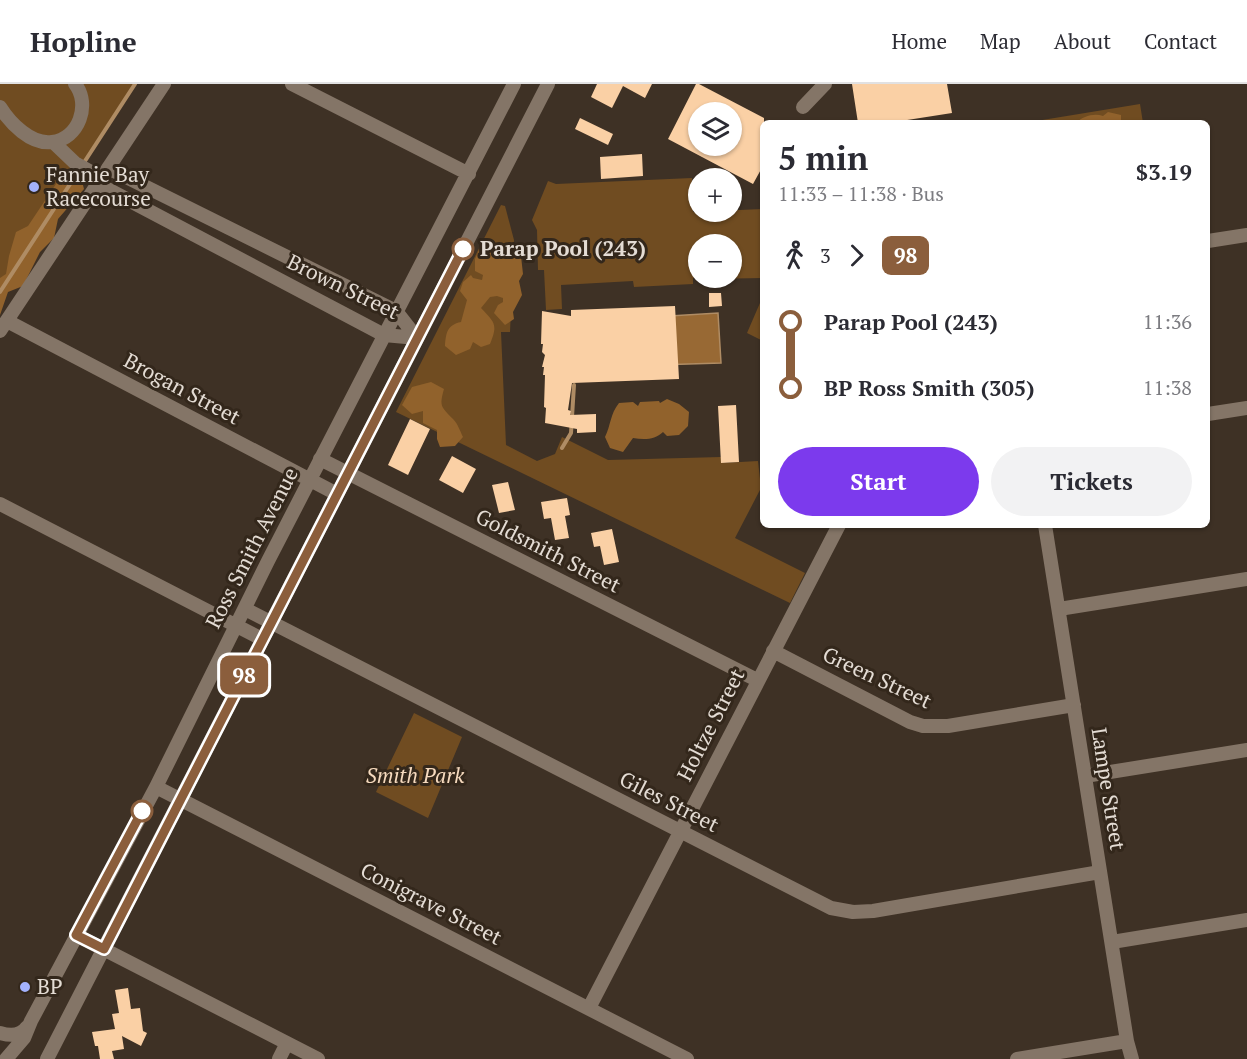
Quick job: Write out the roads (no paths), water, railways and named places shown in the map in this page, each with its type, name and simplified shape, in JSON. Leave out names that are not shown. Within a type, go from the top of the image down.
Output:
[{"type":"street","points":[[0,107],[8,119],[23,132],[38,141],[53,142],[73,132],[81,118],[83,102],[79,88],[75,84]]},
{"type":"street","points":[[3,326],[164,84]]},
{"type":"street","points":[[292,84],[469,174]]},
{"type":"street","name":"Ross Smith Avenue","points":[[6,1059],[24,1038],[76,935],[156,787],[320,459],[514,84]]},
{"type":"street","points":[[47,1059],[548,84]]},
{"type":"street","points":[[803,107],[825,84]]},
{"type":"street","points":[[53,142],[81,166],[103,177]]},
{"type":"street","name":"Brown Street","points":[[103,177],[396,311],[417,338]]},
{"type":"street","name":"Brown Street","points":[[103,177],[384,335],[417,338]]},
{"type":"street","points":[[1210,241],[1247,235]]},
{"type":"street","name":"Brogan Street","points":[[3,326],[337,494]]},
{"type":"street","points":[[1210,414],[1247,408]]},
{"type":"street","name":"Goldsmith Street","points":[[320,459],[757,680]]},
{"type":"street","points":[[0,504],[262,639]]},
{"type":"street","name":"Holtze Street","points":[[589,1008],[837,528]]},
{"type":"street","name":"Lampe Street","points":[[1046,528],[1127,1041],[1132,1059]]},
{"type":"street","points":[[1059,609],[1247,579]]},
{"type":"street","name":"Giles Street","points":[[245,609],[831,908],[853,912],[907,906],[1100,872]]},
{"type":"street","name":"Green Street","points":[[773,651],[910,722],[922,726],[948,726],[1074,705]]},
{"type":"street","points":[[1085,776],[1247,750]]},
{"type":"street","name":"Conigrave Street","points":[[156,787],[687,1059]]},
{"type":"street","points":[[1112,942],[1247,920]]},
{"type":"street","points":[[76,935],[318,1059]]},
{"type":"street","points":[[0,1033],[11,1035],[23,1032],[31,1021]]},
{"type":"street","points":[[1017,1059],[1127,1041]]},
{"type":"street","points":[[279,1059],[288,1043]]},
{"type":"waterway","points":[[0,292],[135,84]]},
{"type":"waterway","points":[[562,448],[571,433],[574,385]]},
{"type":"place","name":"Fannie Bay Racecourse","points":[[34,187]]},
{"type":"place","name":"Parap Pool (243)","points":[[463,249]]},
{"type":"place","name":"BP","points":[[25,987]]},
{"type":"park label","name":"Smith Park","points":[[415,776]]}]
